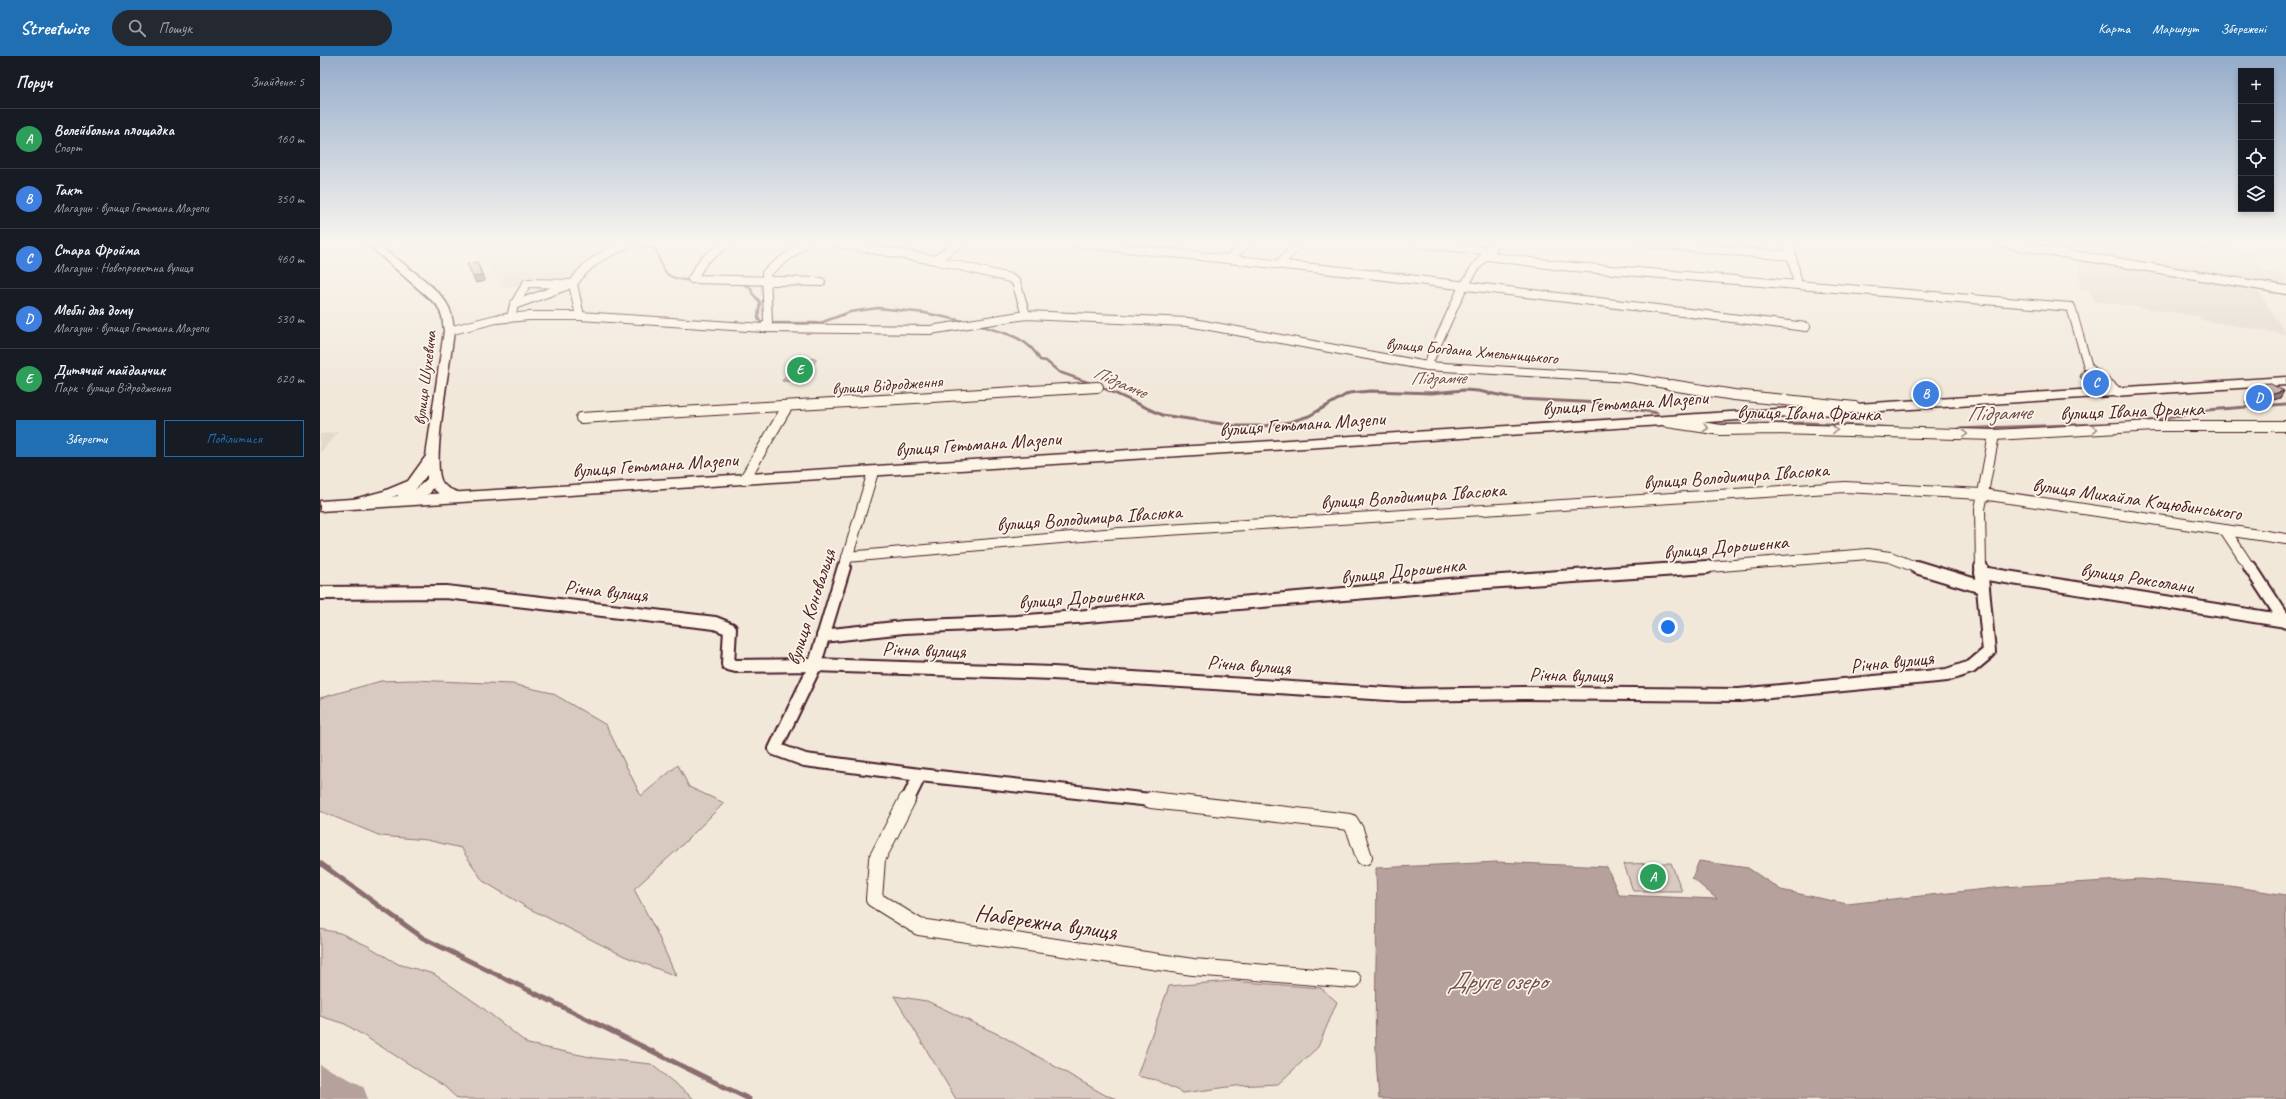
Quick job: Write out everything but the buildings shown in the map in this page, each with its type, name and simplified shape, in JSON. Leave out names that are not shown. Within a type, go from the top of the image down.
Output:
[{"type":"main road","name":"вулиця Шухевича","points":[[430,292],[442,304],[449,331],[432,456]]},
{"type":"main road","name":"вулиця Гетьмана Мазепи","points":[[320,506],[1667,422],[2286,381]]},
{"type":"main road","points":[[432,456],[434,479],[440,490],[461,498]]},
{"type":"main road","points":[[404,501],[405,493],[423,472],[432,456]]},
{"type":"main road","points":[[404,501],[425,490],[434,479]]},
{"type":"main road","points":[[340,505],[385,495],[415,482]]},
{"type":"street","points":[[511,317],[514,305],[522,292]]},
{"type":"street","points":[[514,305],[551,292]]},
{"type":"street","points":[[575,292],[580,316]]},
{"type":"street","points":[[765,325],[768,292]]},
{"type":"street","points":[[1019,292],[1026,315]]},
{"type":"street","points":[[1427,366],[1462,292]]},
{"type":"street","points":[[1504,292],[1806,327]]},
{"type":"street","points":[[1881,292],[2071,307],[2088,367],[2117,392]]},
{"type":"street","name":"вулиця Богдана Хмельницького","points":[[449,331],[511,317],[580,316],[765,325],[930,330],[1026,315],[1188,322],[1382,359],[1427,366],[1629,378],[1734,395],[1874,408]]},
{"type":"street","name":"вулиця Відродження","points":[[582,418],[787,407],[1098,387]]},
{"type":"street","points":[[744,480],[787,407]]},
{"type":"street","name":"вулиця Івана Франка","points":[[1667,422],[1722,430],[1776,429],[1994,435],[2154,426],[2286,426]]},
{"type":"street","name":"Річна вулиця","points":[[320,593],[446,592],[715,623],[730,629],[728,664],[760,666],[814,665],[1053,673],[1403,695],[1524,693],[1739,695],[1946,675],[1971,667],[1989,652],[1981,573],[1980,519],[1982,494],[1994,435]]},
{"type":"street","name":"вулиця Коновальця","points":[[873,472],[814,665],[775,749],[805,760],[920,775]]},
{"type":"street","name":"вулиця Володимира Івасюка","points":[[847,557],[1105,534],[1845,487],[1982,494]]},
{"type":"street","name":"вулиця Михайла Коцюбинського","points":[[1982,494],[2286,539]]},
{"type":"street","points":[[2226,530],[2286,621]]},
{"type":"street","name":"вулиця Дорошенка","points":[[823,636],[904,628],[1017,622],[1179,610],[1472,583],[1676,570],[1837,555],[1868,554],[1890,557],[1928,572],[1982,587]]},
{"type":"street","name":"вулиця Роксолани","points":[[1981,573],[2286,621]]},
{"type":"street","points":[[920,775],[1350,822],[1355,830],[1364,857]]},
{"type":"street","name":"Набережна вулиця","points":[[920,775],[877,859],[874,899],[919,927],[1193,967],[1353,980]]},
{"type":"shaded area","points":[[2090,292],[2259,292],[2286,334],[2201,320],[2198,316],[2094,301]]},
{"type":"shaded area","points":[[802,358],[817,359],[799,381],[782,381]]},
{"type":"shaded area","points":[[339,432],[320,453],[320,434]]},
{"type":"shaded area","points":[[412,680],[512,684],[552,693],[606,725],[641,796],[678,765],[689,787],[724,803],[677,850],[634,889],[657,933],[676,976],[624,956],[528,908],[483,881],[461,848],[427,840],[381,836],[320,811],[320,698],[381,681]]},
{"type":"shaded area","points":[[1671,863],[1682,891],[1633,891],[1624,864]]},
{"type":"shaded area","points":[[320,929],[340,933],[368,946],[398,964],[434,974],[479,1005],[528,1044],[595,1058],[651,1064],[694,1099],[458,1099],[444,1086],[345,1024],[320,1016]]},
{"type":"shaded area","points":[[1232,981],[1321,988],[1337,1002],[1318,1047],[1278,1084],[1236,1086],[1183,1093],[1156,1080],[1137,1076],[1169,986]]},
{"type":"shaded area","points":[[894,996],[927,1001],[1002,1036],[1105,1095],[1117,1099],[956,1099]]},
{"type":"water","name":"Друге озеро","points":[[1699,861],[1748,868],[1781,890],[1847,904],[2004,887],[2140,879],[2230,886],[2286,895],[2286,1099],[1379,1099],[1375,1012],[1377,926],[1376,868],[1497,862],[1607,867],[1619,895],[1717,899],[1692,878]]},
{"type":"waterway","name":"Підзамче","points":[[752,292],[760,302],[758,318],[761,323],[820,323],[850,312],[878,308],[925,313],[968,322]]},
{"type":"waterway","name":"Підзамче","points":[[978,325],[1005,333],[1021,340],[1035,352],[1040,360],[1046,361],[1059,372],[1093,384]]},
{"type":"waterway","name":"Підзамче","points":[[1099,386],[1162,415],[1236,426],[1264,426],[1290,422],[1309,416],[1349,393],[1371,391],[1432,393],[1464,390],[1478,391],[1519,399],[1602,403],[1657,413]]},
{"type":"waterway","name":"Підзамче","points":[[1957,429],[2126,423],[2158,420],[2207,410],[2286,404]]},
{"type":"waterway","name":"Підзамче","points":[[1715,425],[1807,423],[1899,428]]},
{"type":"waterway","points":[[320,863],[423,938],[749,1099]]},
{"type":"waterway","points":[[320,1082],[350,1099]]},
{"type":"place","name":"Дитячий майданчик","points":[[800,370]]},
{"type":"place","name":"Стара Фройма","points":[[2096,383]]},
{"type":"place","name":"Такт","points":[[1926,394]]},
{"type":"place","name":"Меблі для дому","points":[[2259,398]]},
{"type":"place","name":"Волейбольна площадка","points":[[1653,877]]}]
